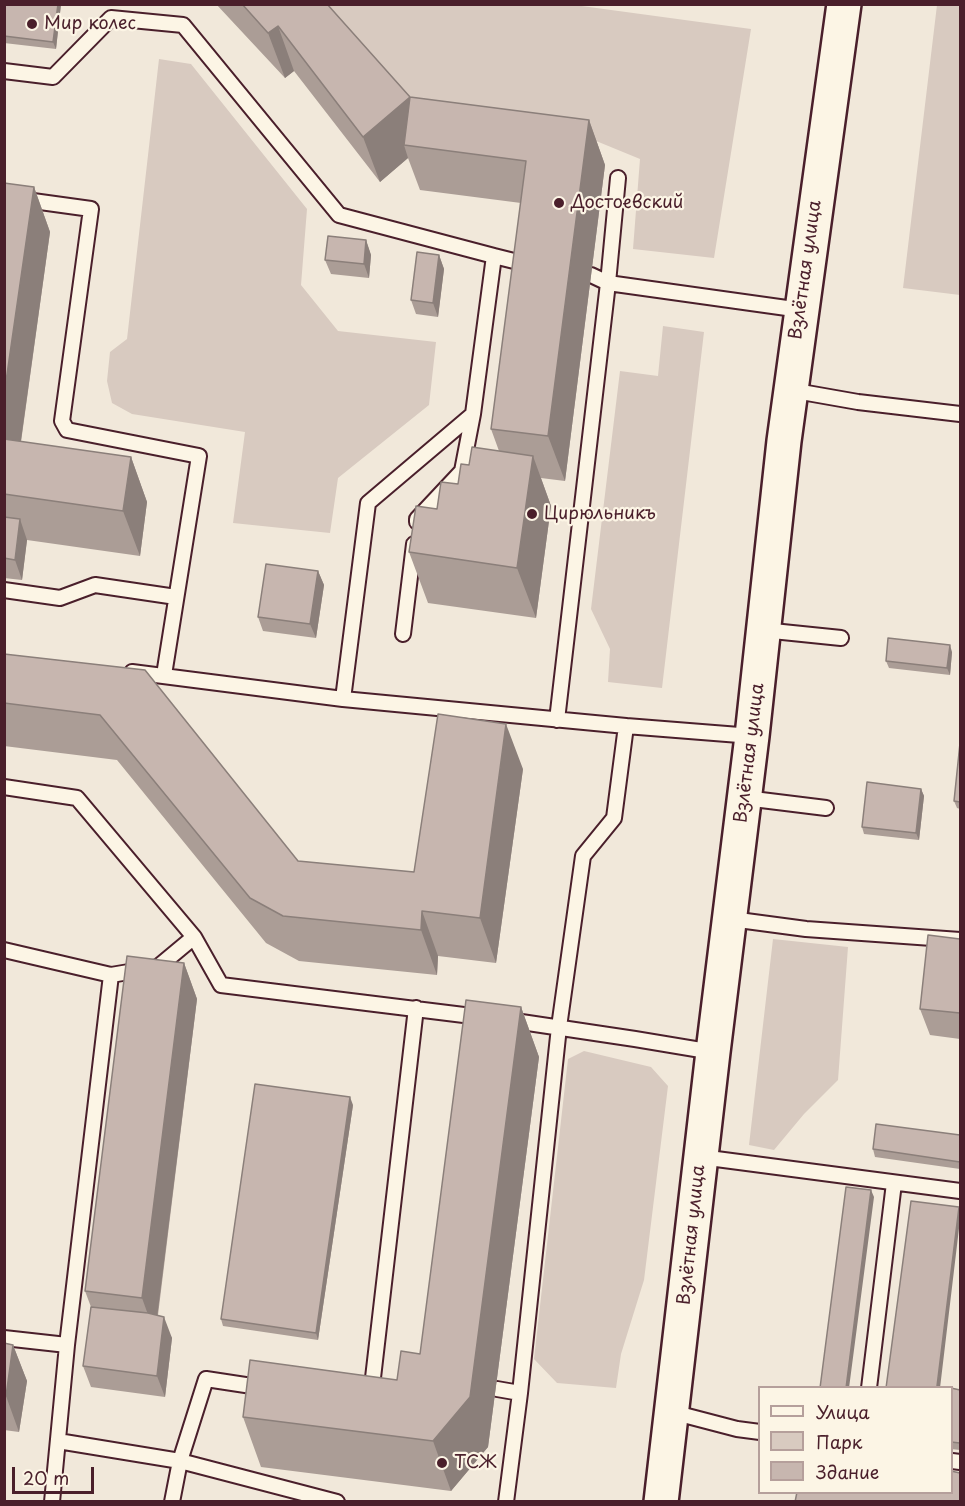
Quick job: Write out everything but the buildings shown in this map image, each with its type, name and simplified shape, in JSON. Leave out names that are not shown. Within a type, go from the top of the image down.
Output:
[{"type":"main road","name":"Взлётная улица","points":[[661,1502],[713,1052],[731,920],[790,390],[844,4]]},
{"type":"lane","points":[[4,71],[53,77],[111,18],[183,25],[339,215],[535,266]]},
{"type":"lane","points":[[557,720],[608,283],[618,178]]},
{"type":"lane","points":[[4,197],[91,209],[62,421],[67,430],[199,456],[164,675]]},
{"type":"lane","points":[[403,634],[417,519],[462,471],[473,414],[494,256]]},
{"type":"lane","points":[[591,275],[608,283],[801,310]]},
{"type":"lane","points":[[790,390],[858,402],[960,414]]},
{"type":"lane","points":[[343,699],[368,503],[473,414]]},
{"type":"lane","points":[[4,590],[60,598],[95,585],[176,597]]},
{"type":"lane","points":[[763,630],[841,638]]},
{"type":"lane","points":[[118,670],[343,699],[752,736]]},
{"type":"lane","points":[[506,1502],[560,1027],[583,856],[614,818],[626,726]]},
{"type":"lane","points":[[4,787],[77,798],[194,937],[221,985],[560,1027],[713,1052]]},
{"type":"lane","points":[[745,798],[826,808]]},
{"type":"lane","points":[[731,920],[806,929],[960,940]]},
{"type":"lane","points":[[4,950],[111,975],[158,966],[194,937]]},
{"type":"lane","points":[[52,1502],[67,1345],[111,975]]},
{"type":"lane","points":[[370,1403],[416,1008]]},
{"type":"lane","points":[[701,1157],[960,1191]]},
{"type":"lane","points":[[869,1386],[894,1183]]},
{"type":"lane","points":[[4,1338],[67,1345]]},
{"type":"lane","points":[[172,1502],[180,1461],[206,1379],[276,1390]]},
{"type":"lane","points":[[497,1389],[520,1393]]},
{"type":"lane","points":[[672,1412],[737,1429],[758,1432]]},
{"type":"lane","points":[[58,1441],[180,1461],[337,1502]]},
{"type":"green space","points":[[567,4],[751,29],[714,258],[633,249],[640,159],[545,120],[412,110],[317,5]]},
{"type":"green space","points":[[937,5],[960,5],[960,295],[903,288]]},
{"type":"green space","points":[[159,59],[191,64],[307,209],[301,285],[338,331],[436,342],[429,405],[338,478],[330,533],[233,523],[245,432],[132,414],[112,403],[107,381],[110,352],[127,339]]},
{"type":"green space","points":[[663,326],[704,332],[662,688],[608,682],[610,649],[591,609],[620,371],[658,376]]},
{"type":"green space","points":[[773,939],[848,947],[838,1080],[804,1114],[774,1150],[749,1145]]},
{"type":"green space","points":[[584,1051],[651,1067],[668,1086],[644,1280],[621,1354],[616,1388],[557,1383],[534,1359],[568,1059]]},
{"type":"place","name":"Мир колес","points":[[32,24]]},
{"type":"place","name":"Достоевский","points":[[559,203]]},
{"type":"place","name":"Цирюльникъ","points":[[532,514]]},
{"type":"place","name":"ТСЖ","points":[[442,1463]]}]
